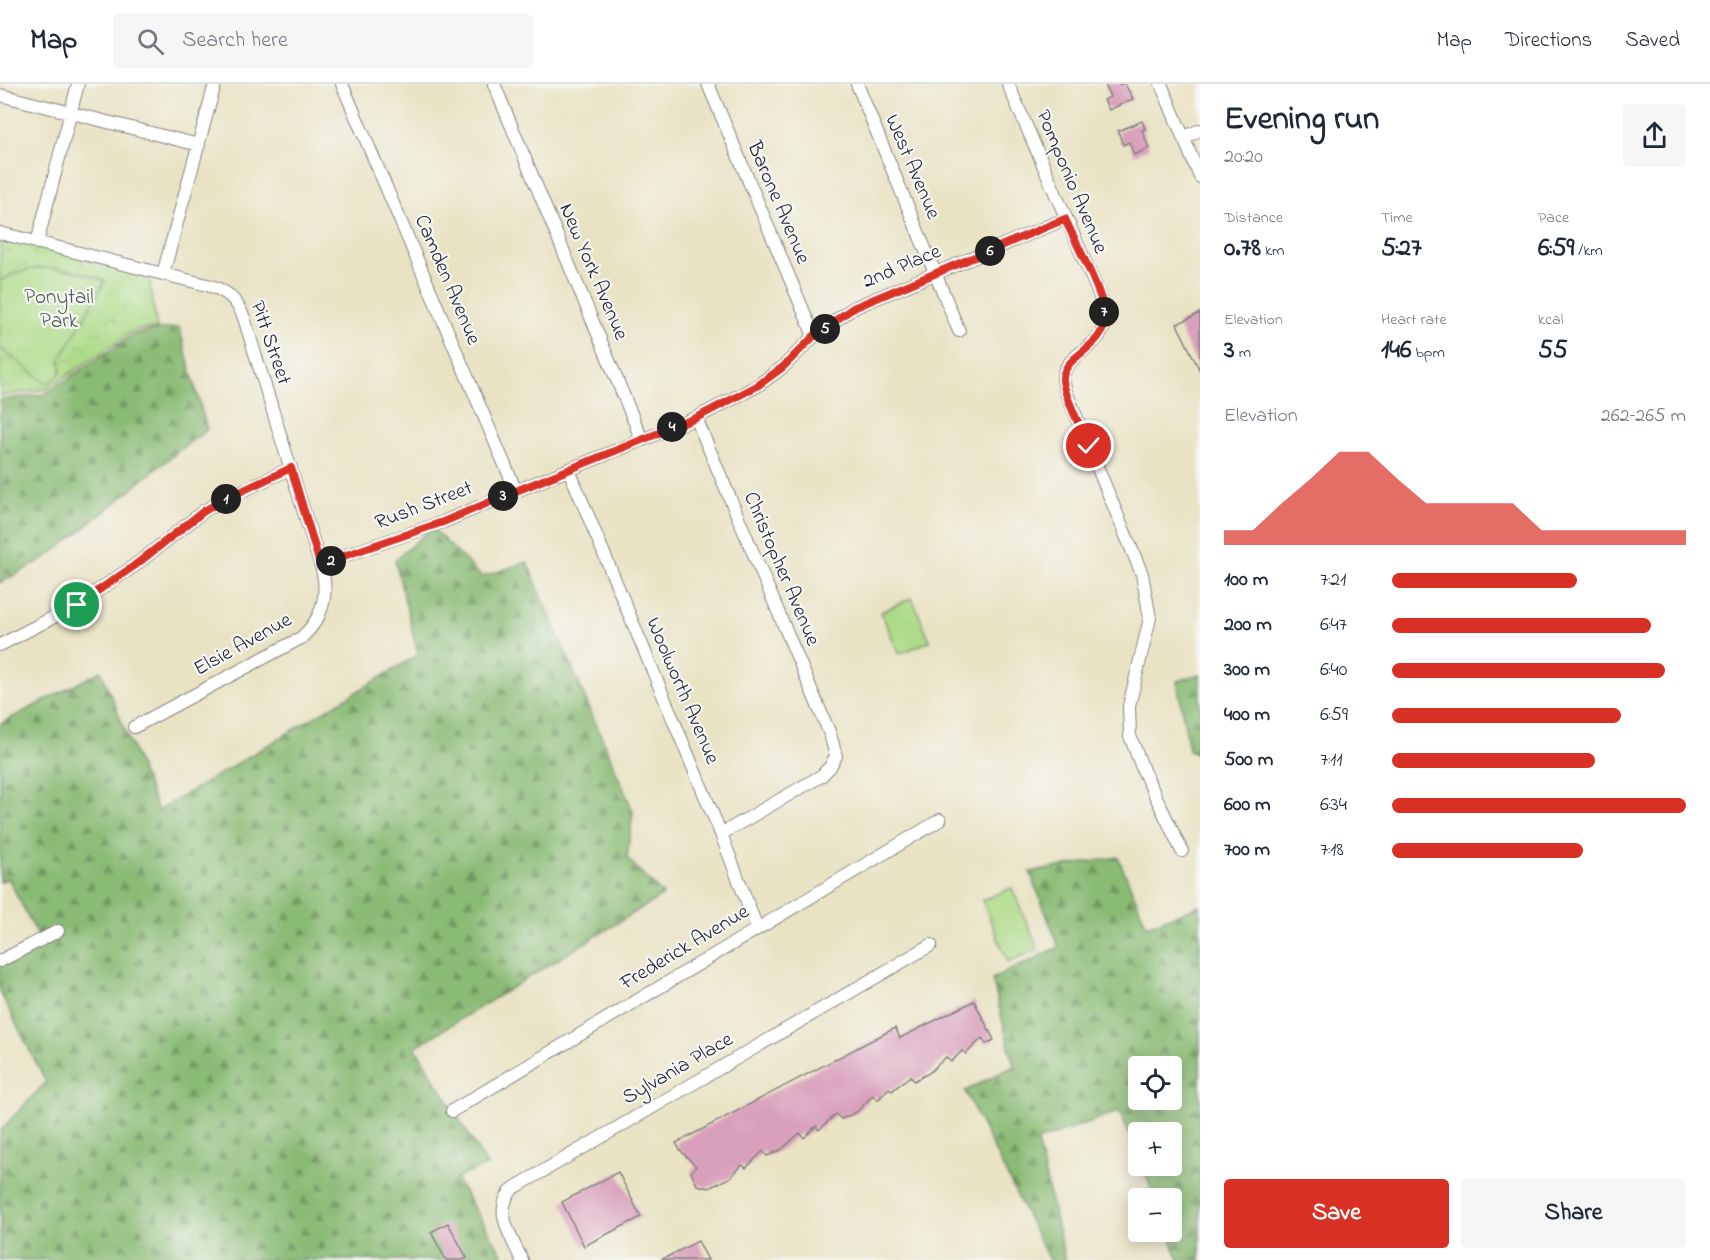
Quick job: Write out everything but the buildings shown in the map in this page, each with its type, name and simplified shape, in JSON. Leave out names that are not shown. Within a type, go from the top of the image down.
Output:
[{"type":"street","points":[[37,243],[78,84]]},
{"type":"street","points":[[163,274],[214,84]]},
{"type":"street","name":"Camden Avenue","points":[[342,84],[516,491]]},
{"type":"street","name":"New York Avenue","points":[[494,84],[642,440]]},
{"type":"street","name":"Barone Avenue","points":[[708,84],[804,317],[814,336]]},
{"type":"street","name":"West Avenue","points":[[857,84],[959,331]]},
{"type":"street","name":"Pomponio Avenue","points":[[1008,84],[1100,296],[1105,316],[1102,331],[1094,343],[1067,368],[1063,377],[1066,392],[1142,574],[1150,618],[1129,706],[1130,736],[1143,770],[1182,851]]},
{"type":"street","points":[[1161,84],[1200,177]]},
{"type":"street","points":[[0,95],[199,145]]},
{"type":"street","points":[[1183,138],[1200,130]]},
{"type":"street","name":"2nd Place","points":[[642,440],[696,418],[757,386],[791,360],[814,336],[853,308],[1065,219]]},
{"type":"street","name":"Pitt Street","points":[[0,233],[223,290],[239,305],[320,564]]},
{"type":"street","name":"Christopher Avenue","points":[[696,418],[830,734],[836,756],[821,776],[721,834]]},
{"type":"street","name":"Rush Street","points":[[320,564],[443,522],[642,440]]},
{"type":"street","points":[[0,645],[77,605],[134,566],[204,511],[291,468]]},
{"type":"street","name":"Woolworth Avenue","points":[[569,470],[721,834],[757,928]]},
{"type":"street","name":"Elsie Avenue","points":[[134,728],[295,641],[310,630],[320,615],[325,597],[320,564]]},
{"type":"street","name":"Frederick Avenue","points":[[452,1111],[940,820]]},
{"type":"street","points":[[0,961],[58,931]]},
{"type":"street","name":"Sylvania Place","points":[[522,1260],[504,1221],[504,1204],[507,1194],[514,1188],[931,945]]},
{"type":"green space","name":"Ponytail Park","points":[[0,235],[148,270],[157,329],[137,329],[47,389],[0,396]]},
{"type":"green space","points":[[37,268],[72,271],[105,281],[60,360],[60,373],[49,383],[0,348],[0,281],[15,273]]},
{"type":"green space","points":[[179,327],[207,430],[52,553],[0,583],[0,400],[45,394],[136,333]]},
{"type":"green space","points":[[432,528],[482,577],[527,562],[633,811],[627,858],[663,895],[415,1047],[487,1165],[456,1179],[503,1255],[494,1260],[0,1260],[0,1131],[46,1082],[0,992],[0,960],[40,940],[8,878],[0,882],[0,724],[101,671],[158,811],[418,655],[395,560]]},
{"type":"green space","points":[[912,598],[930,641],[899,654],[881,612]]},
{"type":"green space","points":[[1200,674],[1200,755],[1189,750],[1177,681]]},
{"type":"green space","points":[[1118,857],[1147,926],[1200,905],[1200,1260],[1179,1260],[1172,1242],[1182,1242],[1182,1188],[1151,1188],[1146,1176],[1182,1176],[1182,1122],[1128,1122],[1128,1132],[1120,1111],[1037,1141],[1065,1260],[1049,1260],[965,1091],[1014,1066],[992,979],[1059,947],[1030,872]]},
{"type":"green space","points":[[1012,888],[1038,949],[1008,962],[982,900]]},
{"type":"route","points":[[77,605],[134,566],[204,511],[291,468],[320,564],[443,522],[696,418],[757,386],[799,353],[814,336],[853,308],[1065,219],[1100,296],[1105,316],[1102,331],[1094,343],[1067,368],[1063,377],[1066,392],[1089,446]]}]
